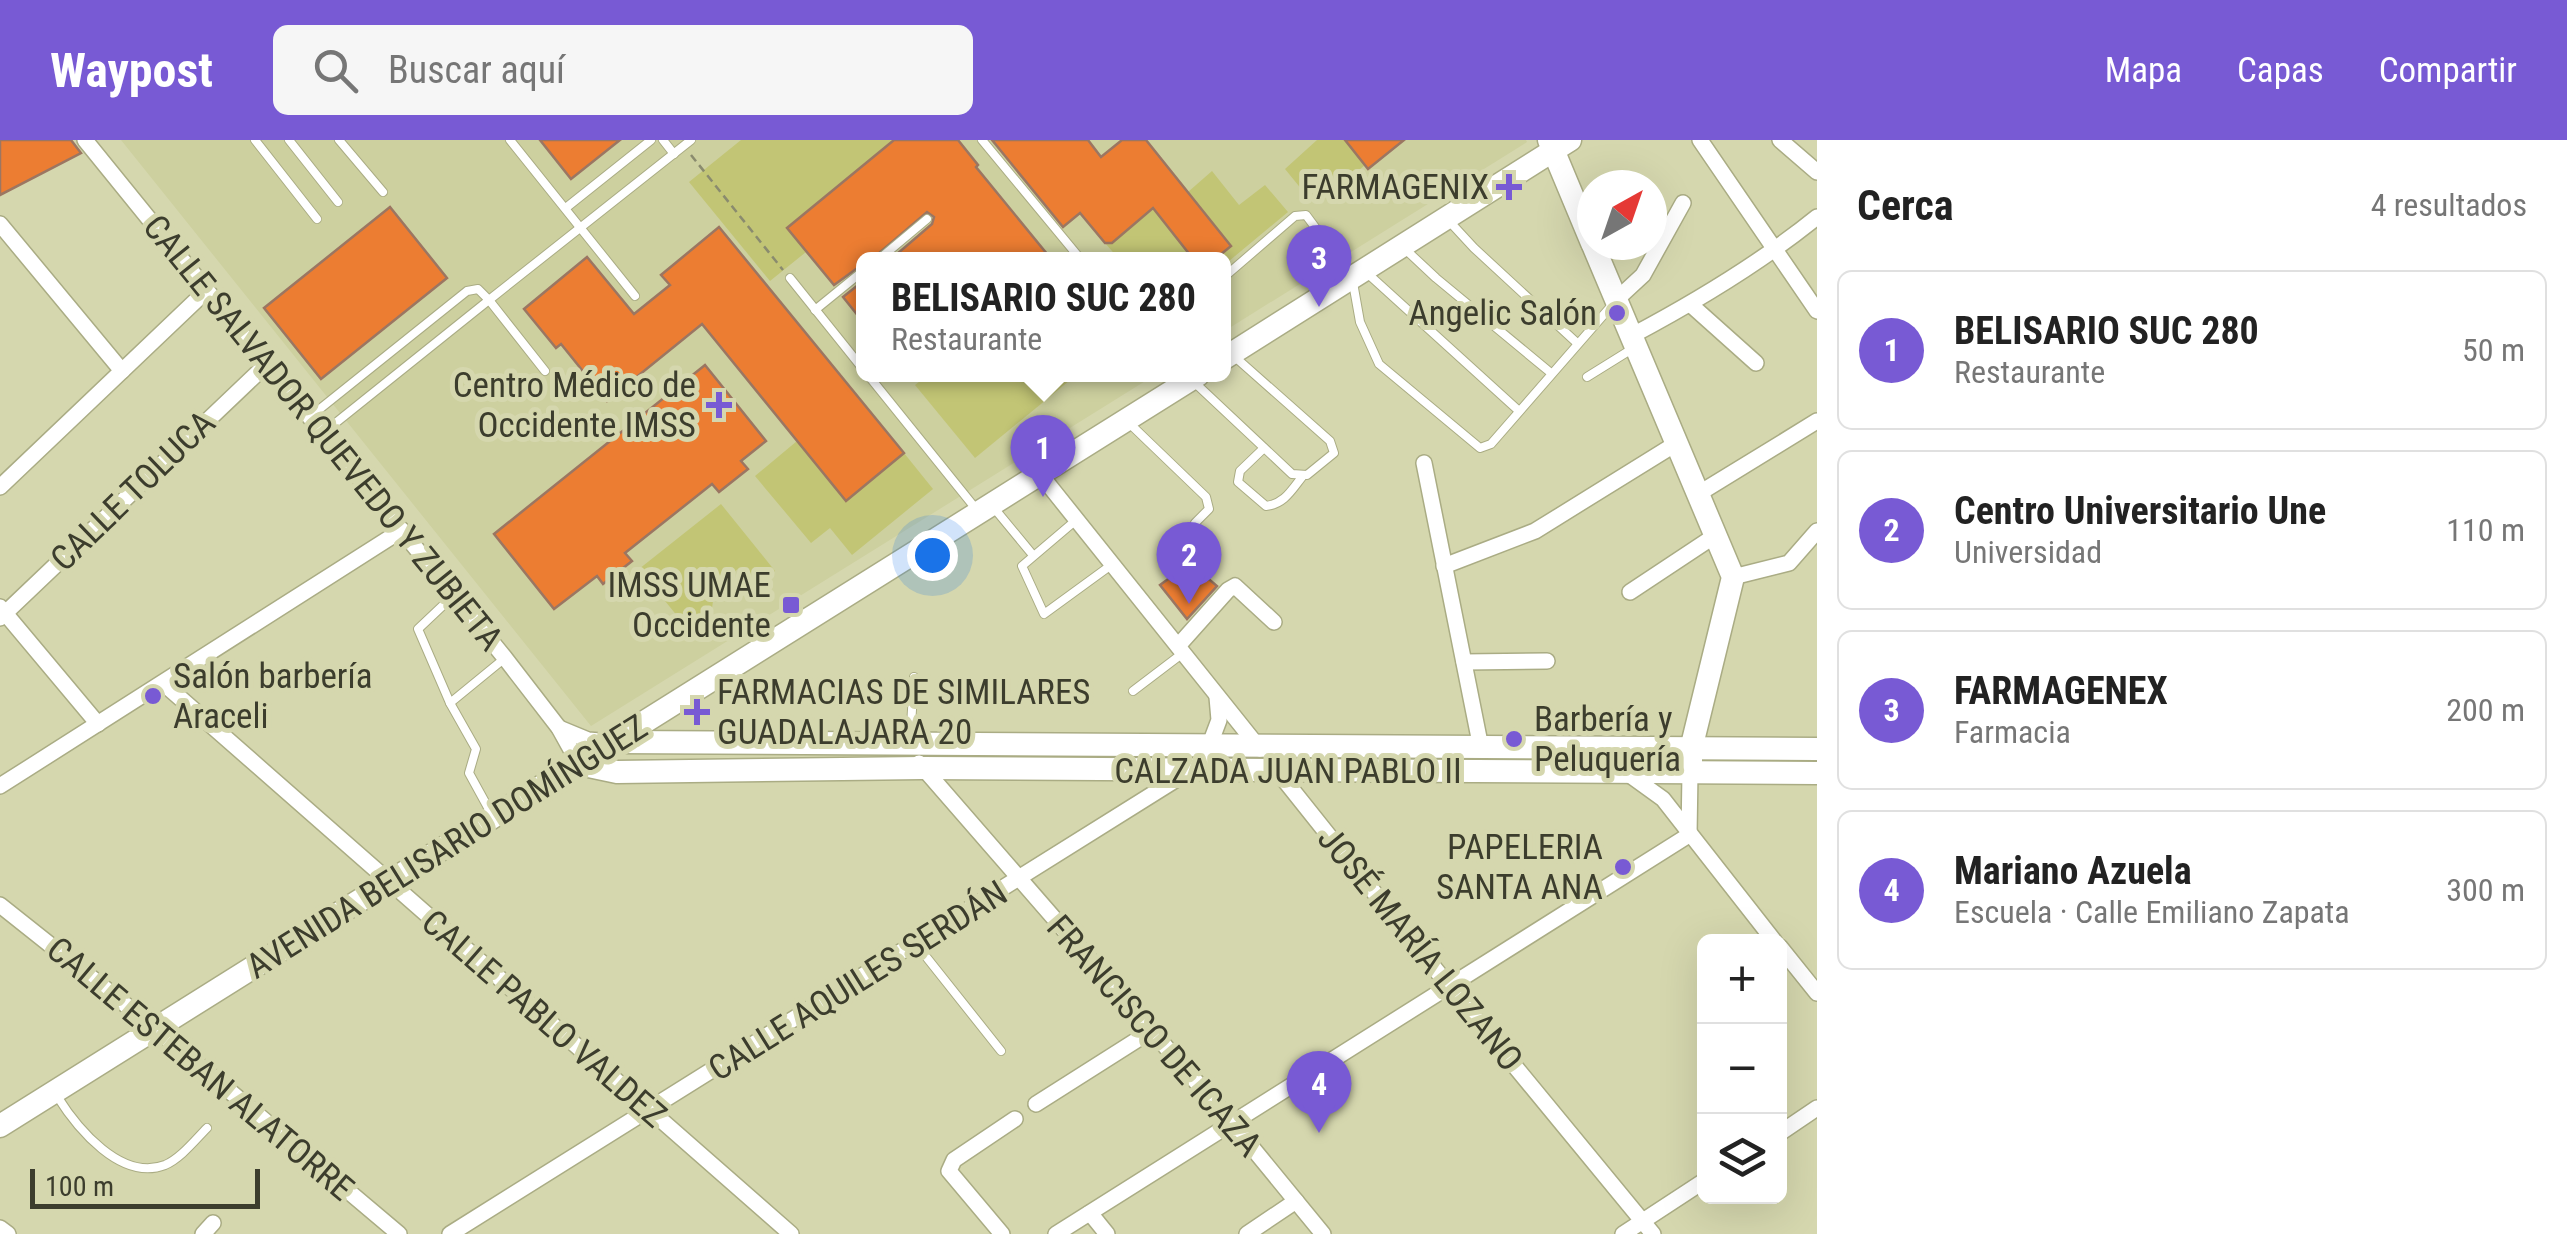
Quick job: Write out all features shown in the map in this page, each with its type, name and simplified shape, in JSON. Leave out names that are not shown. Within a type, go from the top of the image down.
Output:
[{"type":"main road","points":[[1231,353],[1557,144],[1577,201]]},
{"type":"main road","points":[[1599,260],[1734,577],[1691,749],[1690,774]]},
{"type":"main road","name":"AVENIDA BELISARIO DOMÍNGUEZ","points":[[0,1126],[1186,382]]},
{"type":"main road","name":"CALZADA JUAN PABLO II","points":[[614,742],[1817,749]]},
{"type":"main road","name":"CALZADA JUAN PABLO II","points":[[579,764],[616,772],[922,768],[1817,773]]},
{"type":"street","name":"CALLE SALVADOR QUEVEDO Y ZUBIETA","points":[[85,140],[505,658],[559,728],[579,764]]},
{"type":"street","points":[[1700,140],[1817,311]]},
{"type":"street","points":[[1780,140],[1817,172]]},
{"type":"street","points":[[1616,300],[1644,275],[1683,203]]},
{"type":"street","points":[[1633,341],[1775,252],[1817,217]]},
{"type":"street","points":[[0,224],[122,371]]},
{"type":"street","points":[[0,487],[207,290]]},
{"type":"street","points":[[1690,304],[1756,363]]},
{"type":"street","name":"CALLE TOLUCA","points":[[2,613],[267,364]]},
{"type":"street","points":[[1698,494],[1817,421]]},
{"type":"street","points":[[1444,566],[1535,530],[1676,443]]},
{"type":"street","points":[[1424,463],[1481,748]]},
{"type":"street","name":"JOSÉ MARÍA LOZANO","points":[[1040,474],[1448,985],[1648,1228]]},
{"type":"street","points":[[0,786],[402,530]]},
{"type":"street","points":[[1734,577],[1789,562],[1817,531]]},
{"type":"street","points":[[1630,592],[1716,535]]},
{"type":"street","points":[[1180,650],[1235,586],[1274,622]]},
{"type":"street","points":[[2,613],[98,724]]},
{"type":"street","points":[[1464,662],[1547,661]]},
{"type":"street","name":"CALLE PABLO VALDEZ","points":[[162,684],[792,1234]]},
{"type":"street","points":[[1211,746],[1219,720],[1216,694]]},
{"type":"street","points":[[559,728],[588,740],[614,742]]},
{"type":"street","name":"FRANCISCO DE ICAZA","points":[[910,744],[922,768],[1232,1123],[1323,1234]]},
{"type":"street","name":"CALLE AQUILES SERDÁN","points":[[450,1234],[1019,881],[1192,769],[1211,746]]},
{"type":"street","points":[[1627,774],[1663,800],[1769,934]]},
{"type":"street","points":[[1689,835],[1690,774]]},
{"type":"street","points":[[1056,1234],[1689,835]]},
{"type":"street","name":"CALLE ESTEBAN ALATORRE","points":[[0,904],[156,1029],[399,1234]]},
{"type":"street","points":[[1787,956],[1817,993]]},
{"type":"street","points":[[1036,1104],[1151,1031]]},
{"type":"street","points":[[1787,1127],[1817,1108]]},
{"type":"street","points":[[1002,1234],[949,1171],[954,1160],[1015,1118]]},
{"type":"street","points":[[1623,1234],[1648,1228],[1697,1187]]},
{"type":"street","points":[[1247,1234],[1296,1201]]},
{"type":"street","points":[[1090,1213],[1107,1234]]},
{"type":"street","points":[[0,1228],[8,1234]]},
{"type":"lane","points":[[256,140],[316,219]]},
{"type":"lane","points":[[290,140],[338,202]]},
{"type":"lane","points":[[339,140],[383,192]]},
{"type":"lane","points":[[510,140],[635,296]]},
{"type":"lane","points":[[567,207],[651,140]]},
{"type":"lane","points":[[663,140],[674,154]]},
{"type":"lane","points":[[982,140],[1075,252]]},
{"type":"lane","points":[[323,433],[688,143]]},
{"type":"lane","points":[[1231,271],[1300,214],[1311,218],[1358,273],[1519,411]]},
{"type":"lane","points":[[1446,218],[1578,343]]},
{"type":"lane","points":[[888,252],[927,220]]},
{"type":"lane","points":[[1402,246],[1551,373]]},
{"type":"lane","points":[[1358,273],[1360,322],[1379,364],[1480,448],[1490,444],[1616,300]]},
{"type":"lane","points":[[816,310],[856,277]]},
{"type":"lane","points":[[790,278],[856,359]]},
{"type":"lane","points":[[310,417],[467,291],[478,289],[490,300],[545,370]]},
{"type":"lane","points":[[1587,377],[1633,341]]},
{"type":"lane","points":[[1231,359],[1334,446],[1330,458],[1302,477],[1275,505],[1266,506],[1241,487],[1238,476],[1264,448]]},
{"type":"lane","points":[[875,382],[985,508],[1032,554]]},
{"type":"lane","points":[[1199,382],[1292,474],[1302,477]]},
{"type":"lane","points":[[1125,420],[1206,497],[1209,509],[1195,522]]},
{"type":"lane","points":[[1078,518],[1022,566],[1044,614],[1114,563]]},
{"type":"lane","points":[[454,595],[418,630],[476,750],[469,773],[493,818]]},
{"type":"lane","points":[[1133,691],[1180,650]]},
{"type":"lane","points":[[450,702],[505,658]]},
{"type":"lane","points":[[910,744],[914,677]]},
{"type":"lane","points":[[916,944],[1002,1051]]},
{"type":"lane","points":[[54,1092],[70,1116],[117,1160],[133,1167],[161,1167],[208,1128]]},
{"type":"path","points":[[688,143],[790,278]]},
{"type":"shaded area","name":"Centro Médico de Occidente IMSS","points":[[121,140],[1526,140],[1231,327],[1231,252],[856,252],[856,382],[1144,382],[591,726]]},
{"type":"shaded area","points":[[741,140],[894,140],[787,228],[806,252],[770,281],[689,182]]},
{"type":"shaded area","points":[[1317,140],[1345,140],[1365,165],[1335,190],[1327,180],[1307,196],[1285,169]]},
{"type":"shaded area","points":[[1212,171],[1239,205],[1265,185],[1288,212],[1231,259],[1231,252],[1222,252],[1231,245],[1188,192]]},
{"type":"shaded area","points":[[1154,209],[1188,252],[1113,252],[1105,243],[1112,242]]},
{"type":"shaded area","points":[[919,382],[1068,382],[975,458],[915,385]]},
{"type":"shaded area","points":[[797,441],[846,500],[904,453],[933,489],[852,555],[830,528],[811,543],[755,476]]},
{"type":"shaded area","points":[[721,504],[775,571],[755,587],[739,568],[715,588],[712,608],[687,628],[639,569]]},
{"type":"building","points":[[0,140],[71,140],[81,153],[0,195]]},
{"type":"building","points":[[540,140],[620,140],[571,179]]},
{"type":"building","points":[[894,140],[958,140],[1045,252],[899,252],[932,224],[934,217],[927,212],[880,252],[856,252],[856,269],[834,285],[787,228]]},
{"type":"building","points":[[992,140],[1088,140],[1101,157],[1122,140],[1146,140],[1231,246],[1224,252],[1188,252],[1153,208],[1112,243],[1105,243],[1080,213],[1063,227]]},
{"type":"building","points":[[1345,140],[1404,140],[1368,169]]},
{"type":"building","points":[[390,207],[447,278],[321,379],[264,308]]},
{"type":"building","points":[[719,227],[904,453],[846,501],[702,324],[607,401],[561,344],[556,348],[524,309],[587,257],[634,314],[670,285],[661,275]]},
{"type":"building","points":[[856,287],[856,313],[843,297]]},
{"type":"building","points":[[705,365],[766,441],[741,461],[748,469],[719,492],[712,484],[625,553],[632,561],[603,584],[597,576],[554,609],[494,534]]},
{"type":"building","points":[[1190,563],[1217,586],[1187,619],[1160,585]]},
{"type":"place","name":"FARMAGENIX","points":[[1509,187]]},
{"type":"place","name":"FARMAGENEX","points":[[1319,307]]},
{"type":"place","name":"Angelic Salón","points":[[1617,313]]},
{"type":"place","name":"Centro Médico de Occidente IMSS","points":[[719,405]]},
{"type":"place","name":"BELISARIO SUC 280","points":[[1043,497]]},
{"type":"place","name":"Centro Universitario Une","points":[[1189,604]]},
{"type":"place","name":"IMSS UMAE Occidente","points":[[791,605]]},
{"type":"place","name":"Salón barbería Araceli","points":[[153,696]]},
{"type":"place","name":"FARMACIAS DE SIMILARES GUADALAJARA 20","points":[[697,712]]},
{"type":"place","name":"Barbería y Peluquería","points":[[1514,739]]},
{"type":"place","name":"PAPELERIA SANTA ANA","points":[[1623,867]]},
{"type":"place","name":"Mariano Azuela","points":[[1319,1133]]}]
